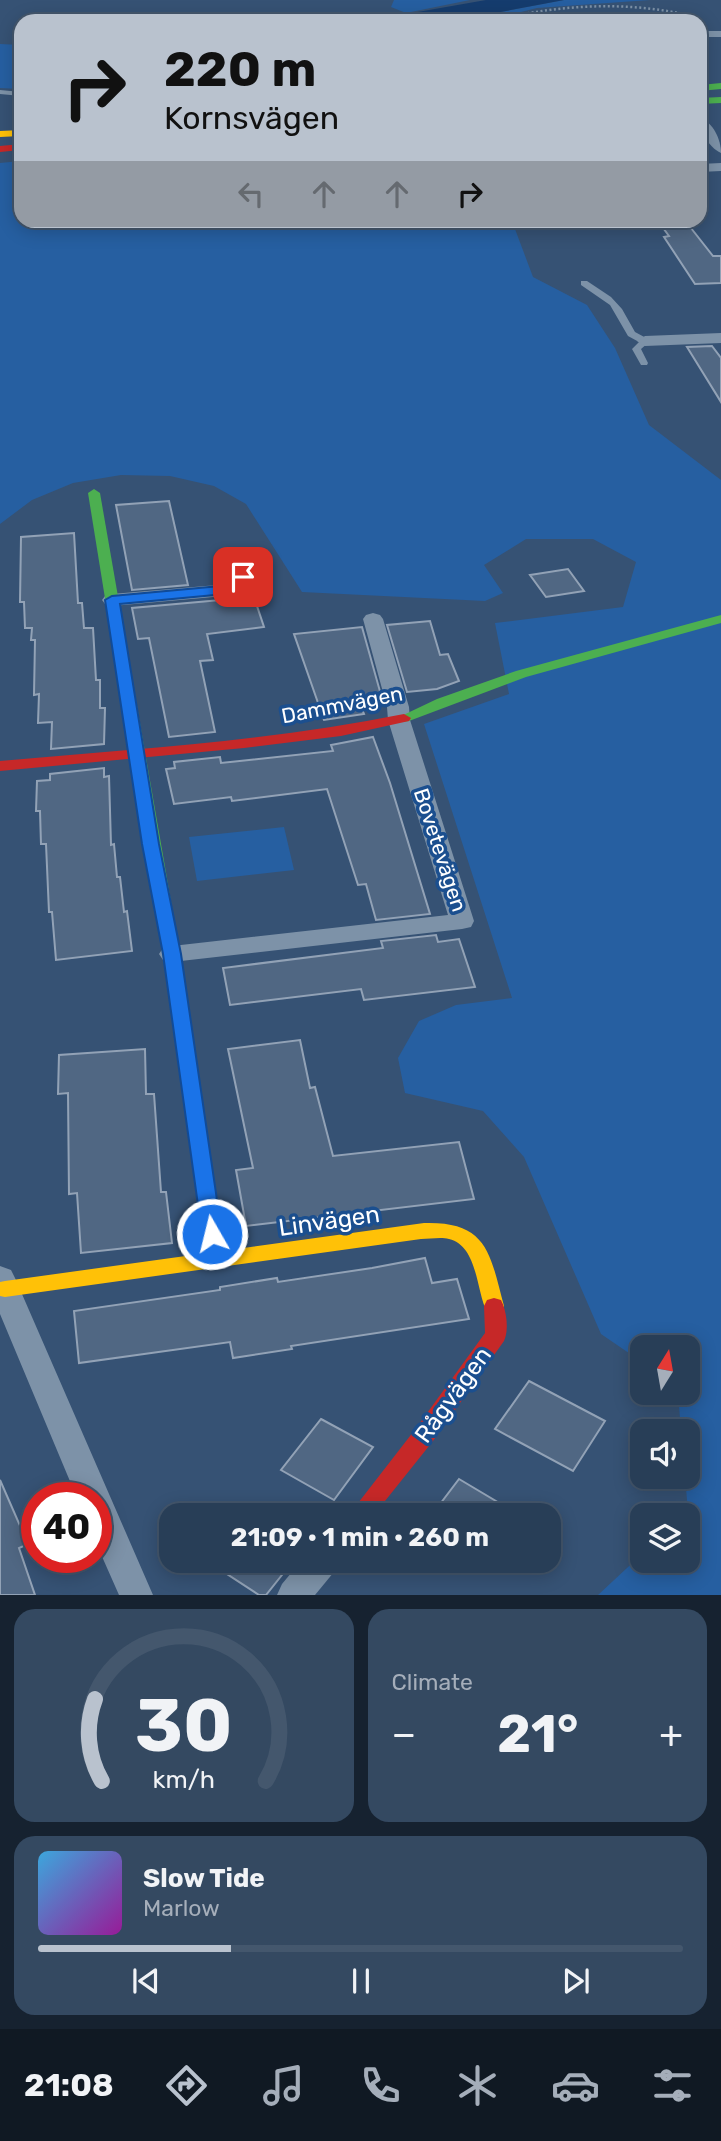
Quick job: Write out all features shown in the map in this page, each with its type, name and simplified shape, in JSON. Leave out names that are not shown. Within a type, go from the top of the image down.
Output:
[{"type":"main road","points":[[94,493],[150,844],[172,954],[215,1259]]},
{"type":"main road","name":"Dammvägen","points":[[0,766],[341,731],[398,720],[441,701],[508,678],[721,619]]},
{"type":"main road","name":"Linvägen","points":[[2,1284],[421,1231],[451,1231]]},
{"type":"main road","name":"Rågvägen","points":[[369,1503],[425,1434],[496,1335],[495,1309],[477,1251],[468,1238],[451,1231]]},
{"type":"street","points":[[707,130],[721,149]]},
{"type":"street","points":[[645,341],[721,338]]},
{"type":"street","points":[[112,600],[236,589],[243,577]]},
{"type":"street","name":"Bovetevägen","points":[[172,954],[462,921],[398,720],[398,707],[373,619]]},
{"type":"street","points":[[2,1284],[87,1482]]},
{"type":"street","points":[[112,1540],[136,1595]]},
{"type":"street","points":[[295,1595],[312,1573]]},
{"type":"lane","points":[[584,283],[609,298],[621,310],[631,334],[645,341],[636,349],[644,363]]},
{"type":"path","points":[[524,14],[634,2]]},
{"type":"path","points":[[668,6],[691,14]]},
{"type":"shaded area","points":[[394,0],[470,0],[406,13],[391,7]]},
{"type":"shaded area","points":[[486,0],[564,0],[490,14],[409,14]]},
{"type":"shaded area","points":[[564,0],[650,0],[537,8],[513,14],[490,14]]},
{"type":"shaded area","points":[[0,44],[14,45],[14,89],[0,88]]},
{"type":"shaded area","points":[[14,162],[14,228],[515,228],[533,277],[587,305],[615,348],[649,425],[721,480],[721,1595],[598,1595],[630,1565],[630,1573],[700,1573],[700,1503],[687,1503],[686,1489],[700,1489],[700,1419],[680,1419],[679,1405],[700,1405],[700,1335],[630,1335],[630,1354],[601,1334],[524,1157],[483,1111],[405,1093],[398,1058],[419,1021],[456,1005],[512,998],[424,724],[509,694],[495,623],[623,607],[636,562],[593,539],[526,539],[484,565],[503,593],[485,601],[302,592],[246,504],[214,486],[170,476],[121,475],[73,483],[32,500],[0,524],[0,163]]},
{"type":"shaded area","points":[[284,827],[294,870],[197,881],[189,837]]},
{"type":"building","points":[[663,228],[691,228],[713,256],[721,256],[721,283],[695,284],[664,237],[669,236]]},
{"type":"building","points":[[712,346],[721,358],[721,402],[687,347]]},
{"type":"building","points":[[169,501],[188,585],[132,590],[116,505]]},
{"type":"building","points":[[74,533],[78,603],[82,603],[84,628],[93,628],[96,680],[100,680],[100,708],[105,708],[104,744],[51,749],[52,722],[38,723],[39,694],[34,695],[35,640],[31,640],[32,628],[25,628],[24,602],[20,602],[21,537]]},
{"type":"building","points":[[568,569],[584,591],[546,597],[530,575]]},
{"type":"building","points":[[254,597],[264,627],[207,634],[213,660],[200,661],[215,732],[169,737],[149,638],[138,639],[132,608]]},
{"type":"building","points":[[430,621],[440,655],[448,654],[459,681],[437,689],[407,692],[387,625]]},
{"type":"building","points":[[362,627],[381,695],[369,696],[373,708],[362,709],[364,714],[324,720],[294,634]]},
{"type":"building","points":[[373,737],[430,914],[376,920],[366,884],[358,885],[327,789],[232,801],[231,797],[174,804],[166,769],[175,768],[174,762],[220,757],[221,763],[333,751],[331,745]]},
{"type":"building","points":[[104,768],[104,777],[109,776],[111,845],[114,844],[117,877],[120,877],[124,912],[127,911],[132,951],[56,960],[52,912],[49,912],[46,844],[41,844],[40,811],[36,811],[37,781],[50,780],[50,774]]},
{"type":"building","points":[[436,935],[438,942],[459,939],[475,987],[364,1000],[361,989],[230,1005],[223,968],[383,948],[381,941]]},
{"type":"building","points":[[300,1040],[310,1088],[315,1087],[333,1156],[459,1142],[474,1199],[246,1226],[236,1170],[253,1168],[228,1049]]},
{"type":"building","points":[[145,1049],[146,1094],[154,1094],[161,1192],[166,1192],[172,1243],[81,1253],[77,1193],[69,1194],[68,1093],[58,1094],[59,1055]]},
{"type":"building","points":[[425,1258],[432,1283],[457,1279],[469,1319],[291,1346],[292,1349],[233,1358],[230,1342],[79,1363],[74,1311],[220,1290],[220,1287],[277,1278],[278,1282]]},
{"type":"building","points":[[529,1381],[605,1421],[573,1471],[495,1429]]},
{"type":"building","points":[[321,1419],[373,1447],[334,1500],[281,1470]]},
{"type":"building","points":[[459,1479],[499,1503],[441,1503]]},
{"type":"building","points":[[0,1480],[21,1528],[21,1573],[28,1573],[35,1595],[0,1595]]},
{"type":"building","points":[[225,1573],[283,1573],[266,1595],[259,1595]]},
{"type":"traffic: fast","points":[[707,87],[721,86]]},
{"type":"traffic: fast","points":[[707,101],[721,100]]},
{"type":"traffic: fast","points":[[94,493],[175,976]]},
{"type":"traffic: fast","points":[[404,718],[521,674],[721,619]]},
{"type":"traffic: slow","points":[[0,134],[14,133]]},
{"type":"traffic: slow","points":[[5,1289],[421,1231],[449,1231],[460,1234],[476,1250],[494,1306]]},
{"type":"traffic: jam","points":[[0,149],[14,148]]},
{"type":"traffic: jam","points":[[0,766],[244,743],[341,731],[404,718]]},
{"type":"traffic: jam","points":[[175,976],[215,1259]]},
{"type":"traffic: jam","points":[[369,1503],[425,1434],[496,1335],[494,1306]]},
{"type":"route","points":[[212,1234],[172,954],[150,844],[112,600],[236,589],[243,577]]}]
